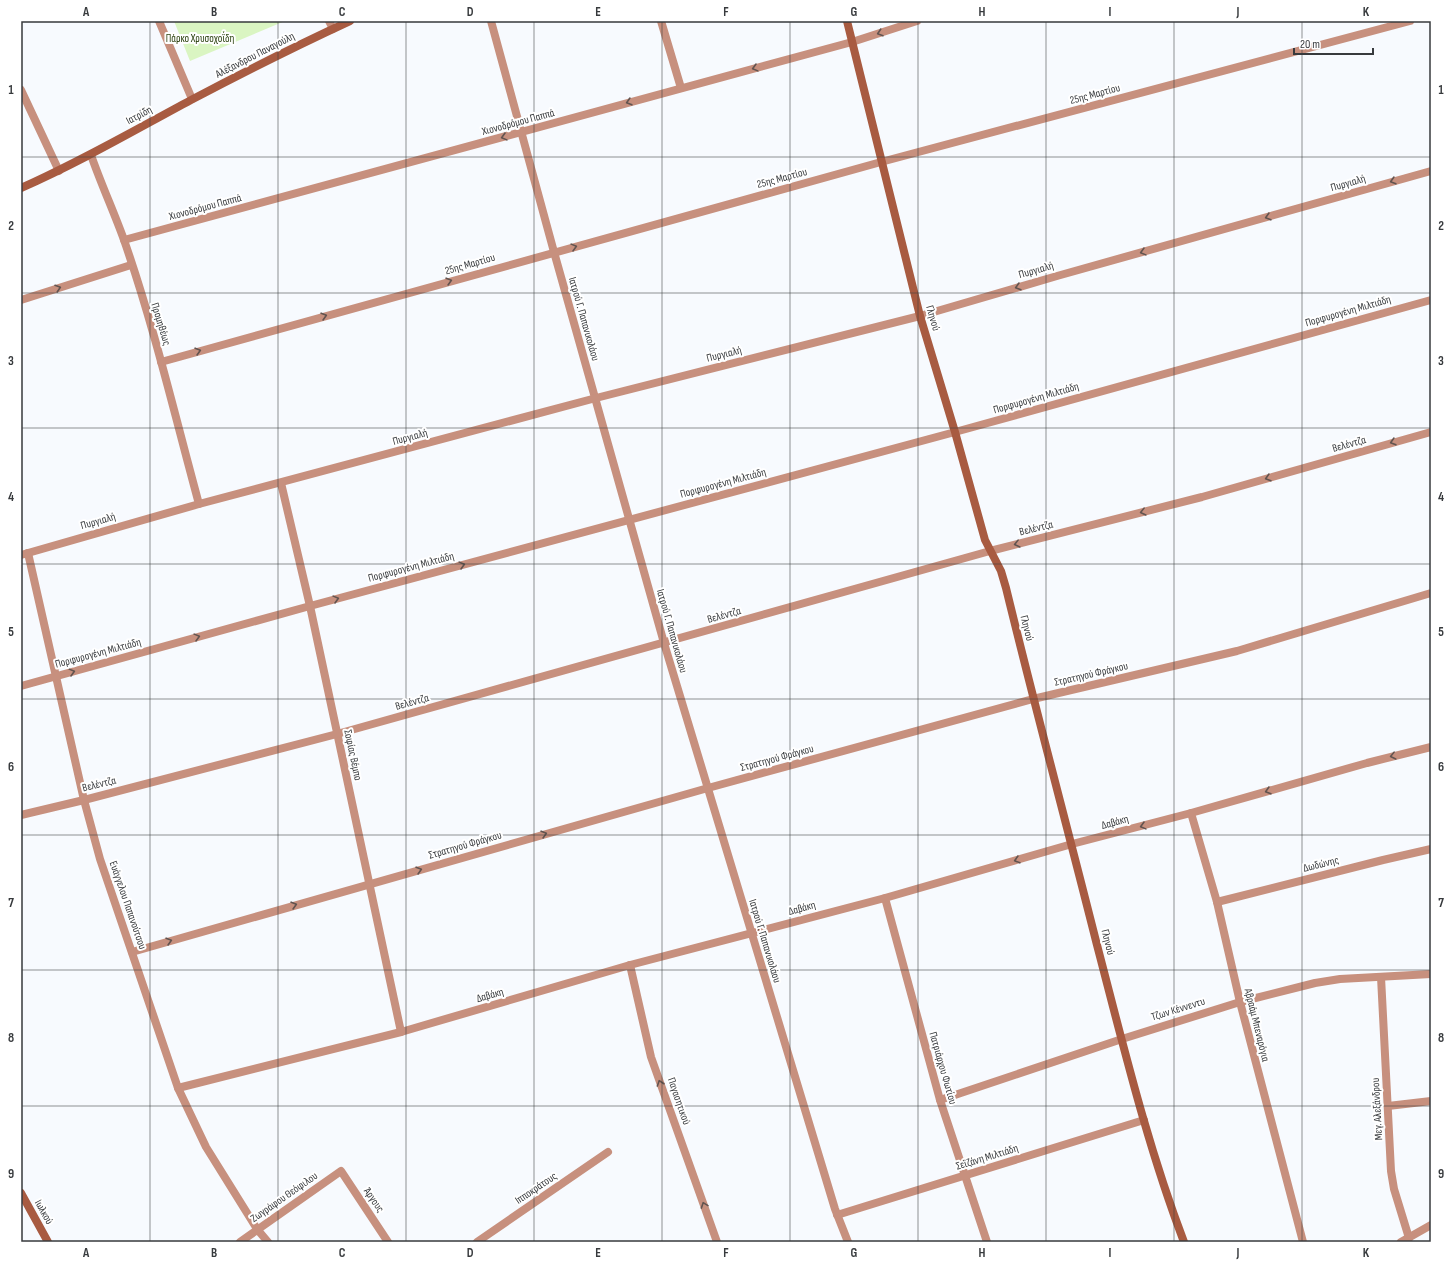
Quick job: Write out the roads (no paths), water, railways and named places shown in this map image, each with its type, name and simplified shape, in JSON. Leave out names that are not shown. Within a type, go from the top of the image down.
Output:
[{"type":"street","points":[[159,21],[192,99]]},
{"type":"street","points":[[329,21],[333,29]]},
{"type":"street","name":"Αλέξανδρου Παναγούλη","points":[[192,99],[281,53],[350,21]]},
{"type":"street","name":"Ιατρού Γ. Παπανικολάου","points":[[491,21],[554,252],[664,643],[837,1214],[848,1242]]},
{"type":"street","points":[[661,21],[681,88]]},
{"type":"street","name":"Γληνού","points":[[847,21],[920,316],[955,432],[985,540],[1000,571],[1006,588],[1144,1120],[1167,1198],[1184,1242]]},
{"type":"street","name":"Χιονοδρόμου Παππά","points":[[124,240],[852,42],[917,21]]},
{"type":"street","name":"25ης Μαρτίου","points":[[161,362],[881,162],[1396,23],[1410,21]]},
{"type":"street","points":[[21,90],[59,171]]},
{"type":"street","name":"Ιατρίδη","points":[[21,188],[91,155],[192,99]]},
{"type":"street","name":"Προμηθέως","points":[[91,155],[124,240],[161,362],[199,504]]},
{"type":"street","name":"Πυργιαλή","points":[[25,554],[199,504],[596,398],[920,316],[1431,171]]},
{"type":"street","points":[[21,300],[131,265]]},
{"type":"street","name":"Πορφυρογένη Μιλτιάδη","points":[[21,686],[310,606],[955,432],[1431,300]]},
{"type":"street","name":"Βελέντζα","points":[[21,815],[338,734],[990,551],[1202,497],[1431,432]]},
{"type":"street","name":"Σοφίας Βέμπο","points":[[281,483],[338,734],[401,1032]]},
{"type":"street","name":"Ευάγγελου Παπανούτσου","points":[[25,554],[56,676],[84,800],[100,859],[178,1088],[206,1147],[257,1228],[268,1242]]},
{"type":"street","name":"Στρατηγού Φράγκου","points":[[132,952],[708,788],[1034,699],[1237,651],[1431,593]]},
{"type":"street","name":"Δαβάκη","points":[[178,1088],[401,1032],[630,965],[884,898],[1072,844],[1191,813],[1367,763],[1430,749]]},
{"type":"street","name":"Αβραάμ Μπεναρόγια","points":[[1191,813],[1217,902],[1240,1002],[1303,1242]]},
{"type":"street","name":"Δωδώνης","points":[[1217,902],[1431,849]]},
{"type":"street","name":"Πατριάρχου Φωτίου","points":[[884,898],[940,1100],[987,1242]]},
{"type":"street","name":"Παγασητικού","points":[[630,965],[651,1057],[718,1242]]},
{"type":"street","name":"Τζων Κέννεντυ","points":[[940,1100],[1122,1039],[1240,1002],[1315,983],[1340,979],[1431,974]]},
{"type":"street","name":"Μεγ. Αλεξάνδρου","points":[[1381,977],[1391,1171],[1394,1189],[1409,1238]]},
{"type":"street","points":[[1388,1106],[1431,1101]]},
{"type":"street","name":"Σεϊζάνη Μιλτιάδη","points":[[837,1214],[1144,1120]]},
{"type":"street","name":"Ιπποκράτους","points":[[477,1242],[608,1152]]},
{"type":"street","name":"Ζωγράφου Θεόφιλου","points":[[240,1242],[257,1228],[341,1170]]},
{"type":"street","name":"Άργους","points":[[341,1170],[388,1242]]},
{"type":"street","name":"Ιωλκού","points":[[21,1193],[48,1242]]},
{"type":"street","points":[[1401,1242],[1431,1225]]},
{"type":"park label","name":"Πάρκο Χρυσοχοΐδη","points":[[200,38]]}]
